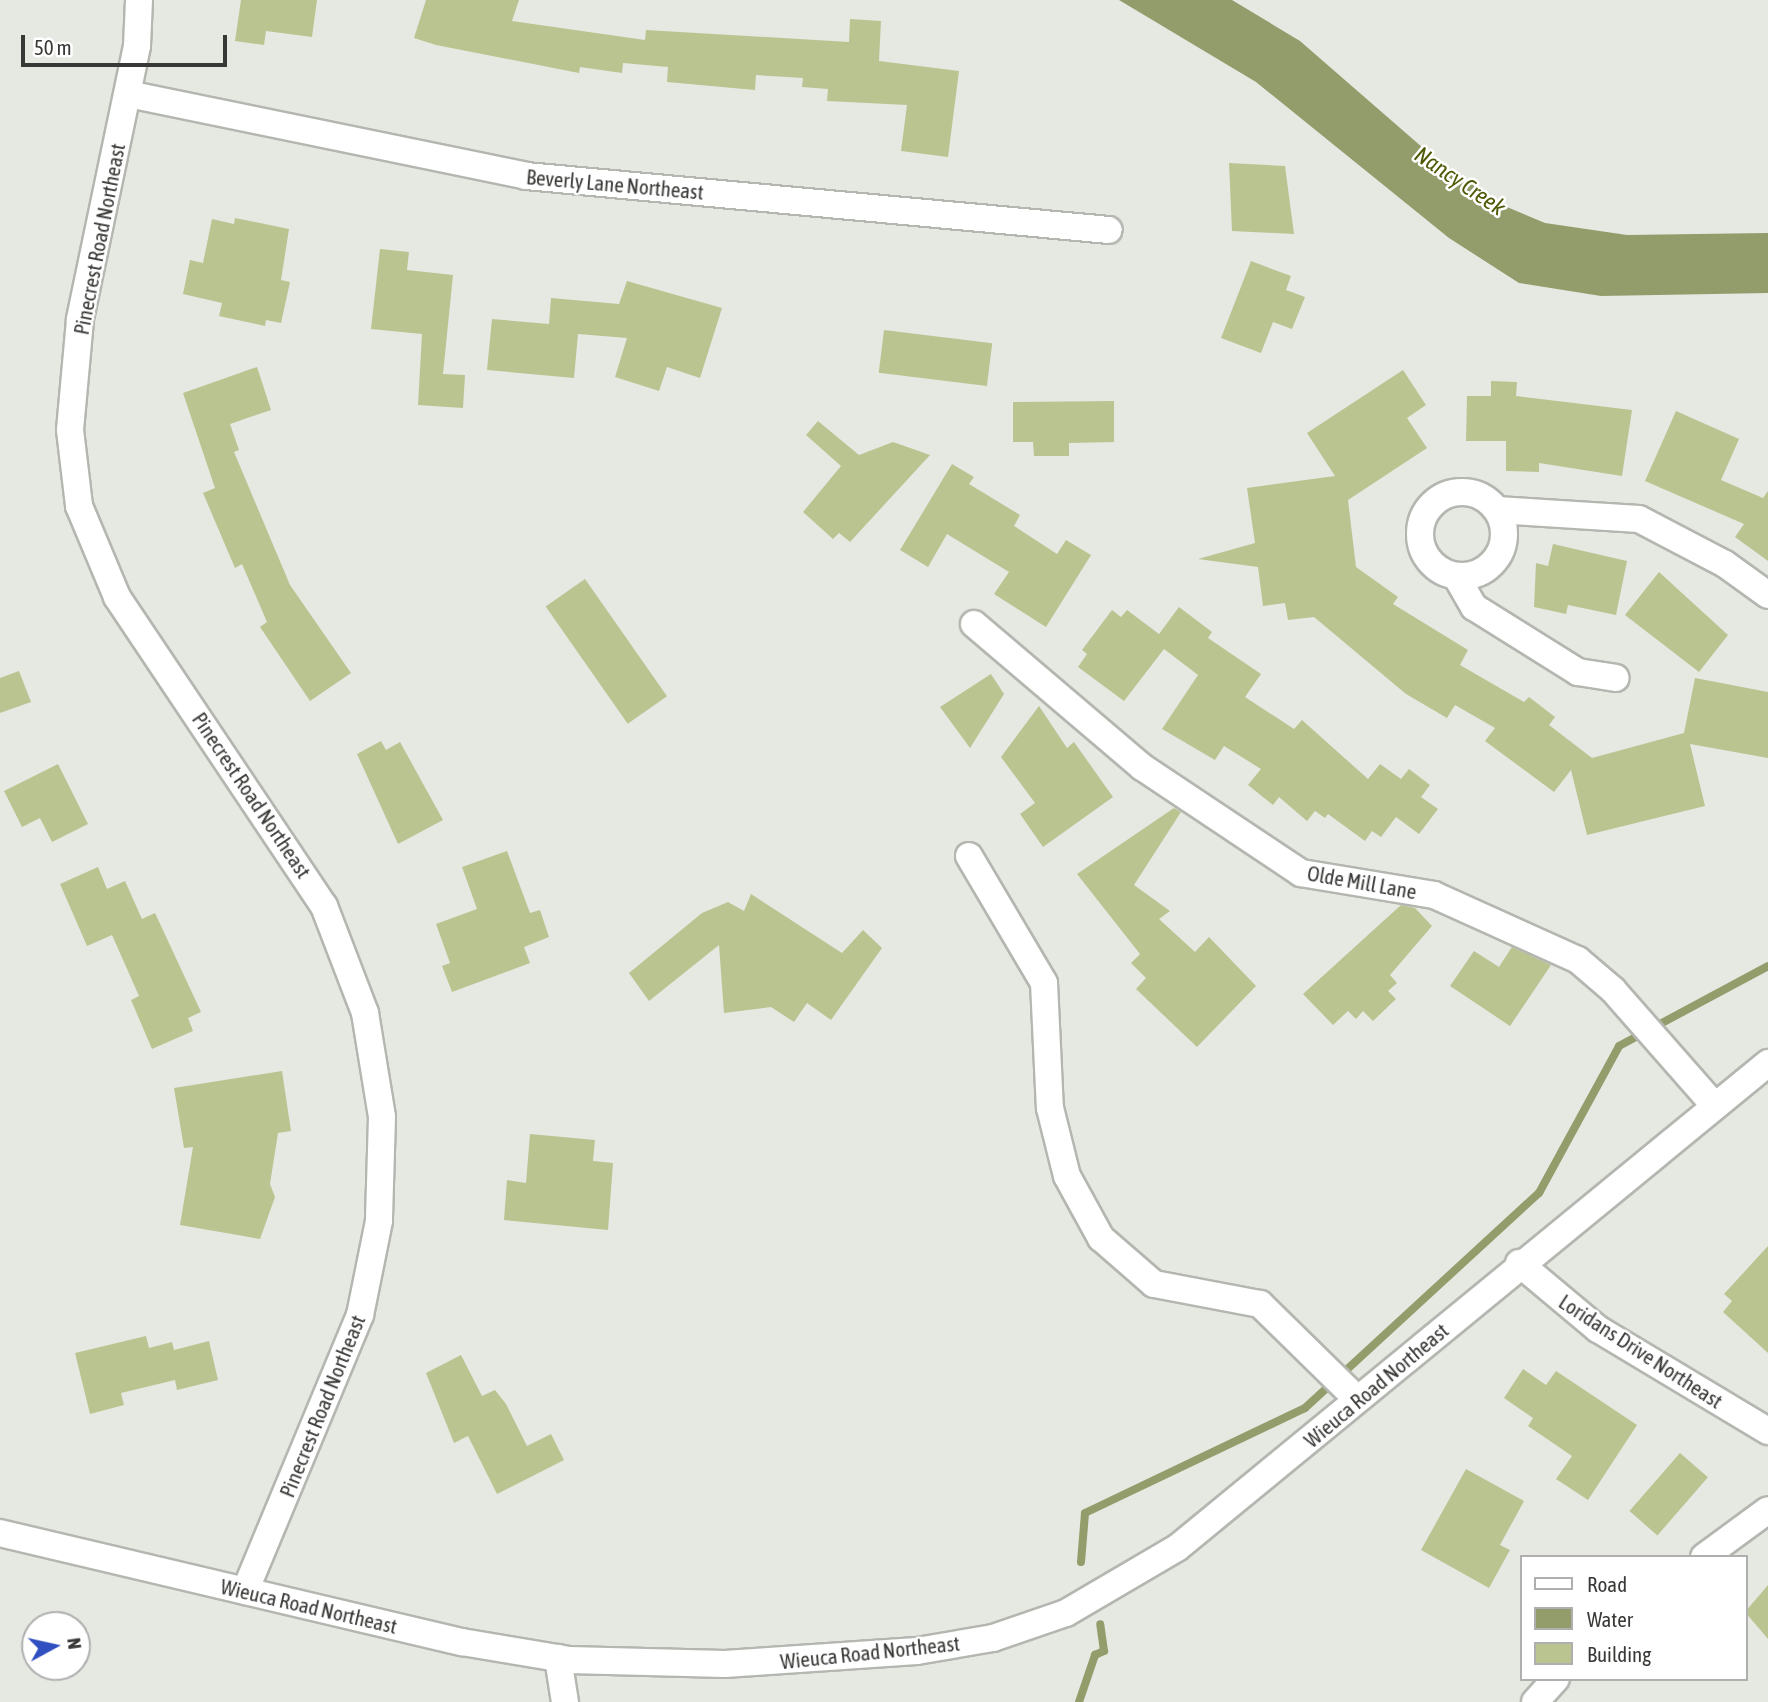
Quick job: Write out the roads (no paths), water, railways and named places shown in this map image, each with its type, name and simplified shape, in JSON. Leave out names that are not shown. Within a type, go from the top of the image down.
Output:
[{"type":"street","name":"Pinecrest Road Northeast","points":[[139,0],[128,94],[80,320],[70,430],[79,506],[117,597],[324,906],[365,1013],[382,1117],[379,1221],[360,1315],[245,1591]]},
{"type":"street","name":"Beverly Lane Northeast","points":[[128,94],[526,176],[1110,230]]},
{"type":"street","points":[[1616,678],[1578,672],[1474,607],[1456,576],[1423,552],[1426,511],[1461,491],[1497,510],[1639,519],[1725,564],[1768,595]]},
{"type":"street","points":[[1456,576],[1483,571],[1501,550],[1497,510]]},
{"type":"street","name":"Olde Mill Lane","points":[[974,624],[1142,767],[1301,873],[1434,895],[1578,960],[1614,990],[1687,1079],[1715,1106]]},
{"type":"street","points":[[969,856],[1044,983],[1050,1108],[1068,1176],[1101,1238],[1154,1284],[1260,1304],[1353,1395]]},
{"type":"street","name":"Wieuca Road Northeast","points":[[0,1533],[245,1591],[558,1658],[725,1664],[917,1651],[993,1638],[1123,1584],[1290,1458],[1353,1395],[1768,1063]]},
{"type":"street","name":"Loridans Drive Northeast","points":[[1519,1264],[1598,1329],[1768,1431]]},
{"type":"street","points":[[1707,1555],[1768,1510]]},
{"type":"street","points":[[558,1658],[565,1702]]},
{"type":"street","points":[[1535,1702],[1554,1681]]},
{"type":"water","name":"Nancy Creek","points":[[1119,0],[1232,0],[1300,41],[1438,161],[1507,207],[1545,223],[1627,235],[1768,233],[1768,293],[1601,296],[1519,283],[1449,238],[1256,82]]},
{"type":"waterway","points":[[1081,1562],[1085,1513],[1305,1408],[1539,1193],[1619,1046],[1768,966]]},
{"type":"waterway","points":[[1079,1702],[1095,1655],[1104,1651],[1100,1624]]}]
